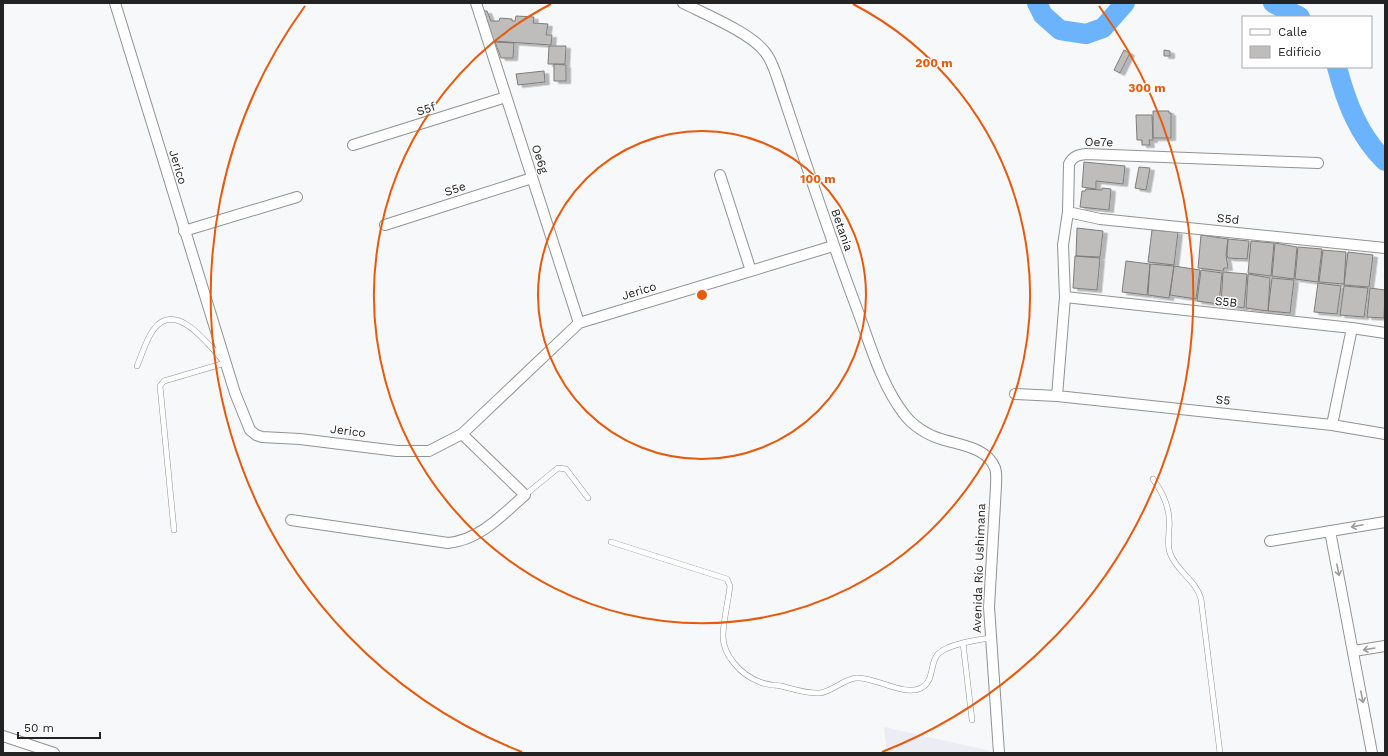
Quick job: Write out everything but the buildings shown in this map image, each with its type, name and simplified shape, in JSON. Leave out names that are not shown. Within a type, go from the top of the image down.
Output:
[{"type":"street","name":"Jerico","points":[[115,3],[225,364],[246,422],[256,435],[262,437],[300,439],[419,452],[438,447],[462,434],[579,323],[833,246]]},
{"type":"street","name":"Oe6g","points":[[476,3],[579,323]]},
{"type":"street","name":"Betania","points":[[683,3],[758,43],[769,58],[777,77],[833,246],[877,363],[891,394],[904,414],[914,424],[928,433],[940,439],[964,445],[988,457]]},
{"type":"street","name":"S5f","points":[[353,145],[506,97]]},
{"type":"street","name":"Oe7e","points":[[1057,396],[1065,297],[1063,245],[1068,212],[1068,164],[1077,155],[1086,154],[1318,163]]},
{"type":"street","points":[[720,175],[751,271]]},
{"type":"street","name":"S5e","points":[[385,225],[532,178]]},
{"type":"street","points":[[184,231],[297,197]]},
{"type":"street","name":"S5d","points":[[1068,212],[1100,219],[1385,248]]},
{"type":"street","name":"S5B","points":[[1065,297],[1352,328],[1385,333]]},
{"type":"street","points":[[1332,425],[1352,328]]},
{"type":"street","name":"S5","points":[[1015,394],[1057,396],[1332,425],[1385,434]]},
{"type":"street","points":[[292,520],[448,543],[461,542],[473,537],[525,495],[462,434]]},
{"type":"street","name":"Avenida Río Ushimana","points":[[988,457],[995,468],[996,480],[989,607],[999,753]]},
{"type":"street","points":[[1270,541],[1385,522]]},
{"type":"street","points":[[1330,532],[1354,651],[1372,753]]},
{"type":"street","points":[[1354,651],[1385,646]]},
{"type":"street","points":[[3,736],[54,753]]},
{"type":"lane","points":[[138,366],[153,329],[159,324],[173,321],[189,325],[225,364],[164,381],[160,386],[174,530]]},
{"type":"lane","points":[[525,495],[558,468],[566,469],[588,498]]},
{"type":"lane","points":[[1153,479],[1160,488],[1167,505],[1170,523],[1168,541],[1169,552],[1174,561],[1195,585],[1201,599],[1220,753]]},
{"type":"lane","points":[[611,542],[727,579],[730,586],[723,635],[728,653],[739,668],[761,682],[816,693],[837,687],[846,681],[857,678],[895,687],[916,690],[921,689],[929,680],[936,657],[939,653],[963,643],[990,638]]},
{"type":"lane","points":[[963,643],[972,720]]},
{"type":"shaded area","points":[[884,727],[991,751],[991,753],[887,753]]},
{"type":"waterway","points":[[1037,3],[1043,15],[1060,30],[1086,34],[1103,28],[1125,3]]},
{"type":"waterway","points":[[1273,3],[1298,16]]},
{"type":"waterway","points":[[1337,68],[1349,106],[1361,130],[1385,161]]}]
